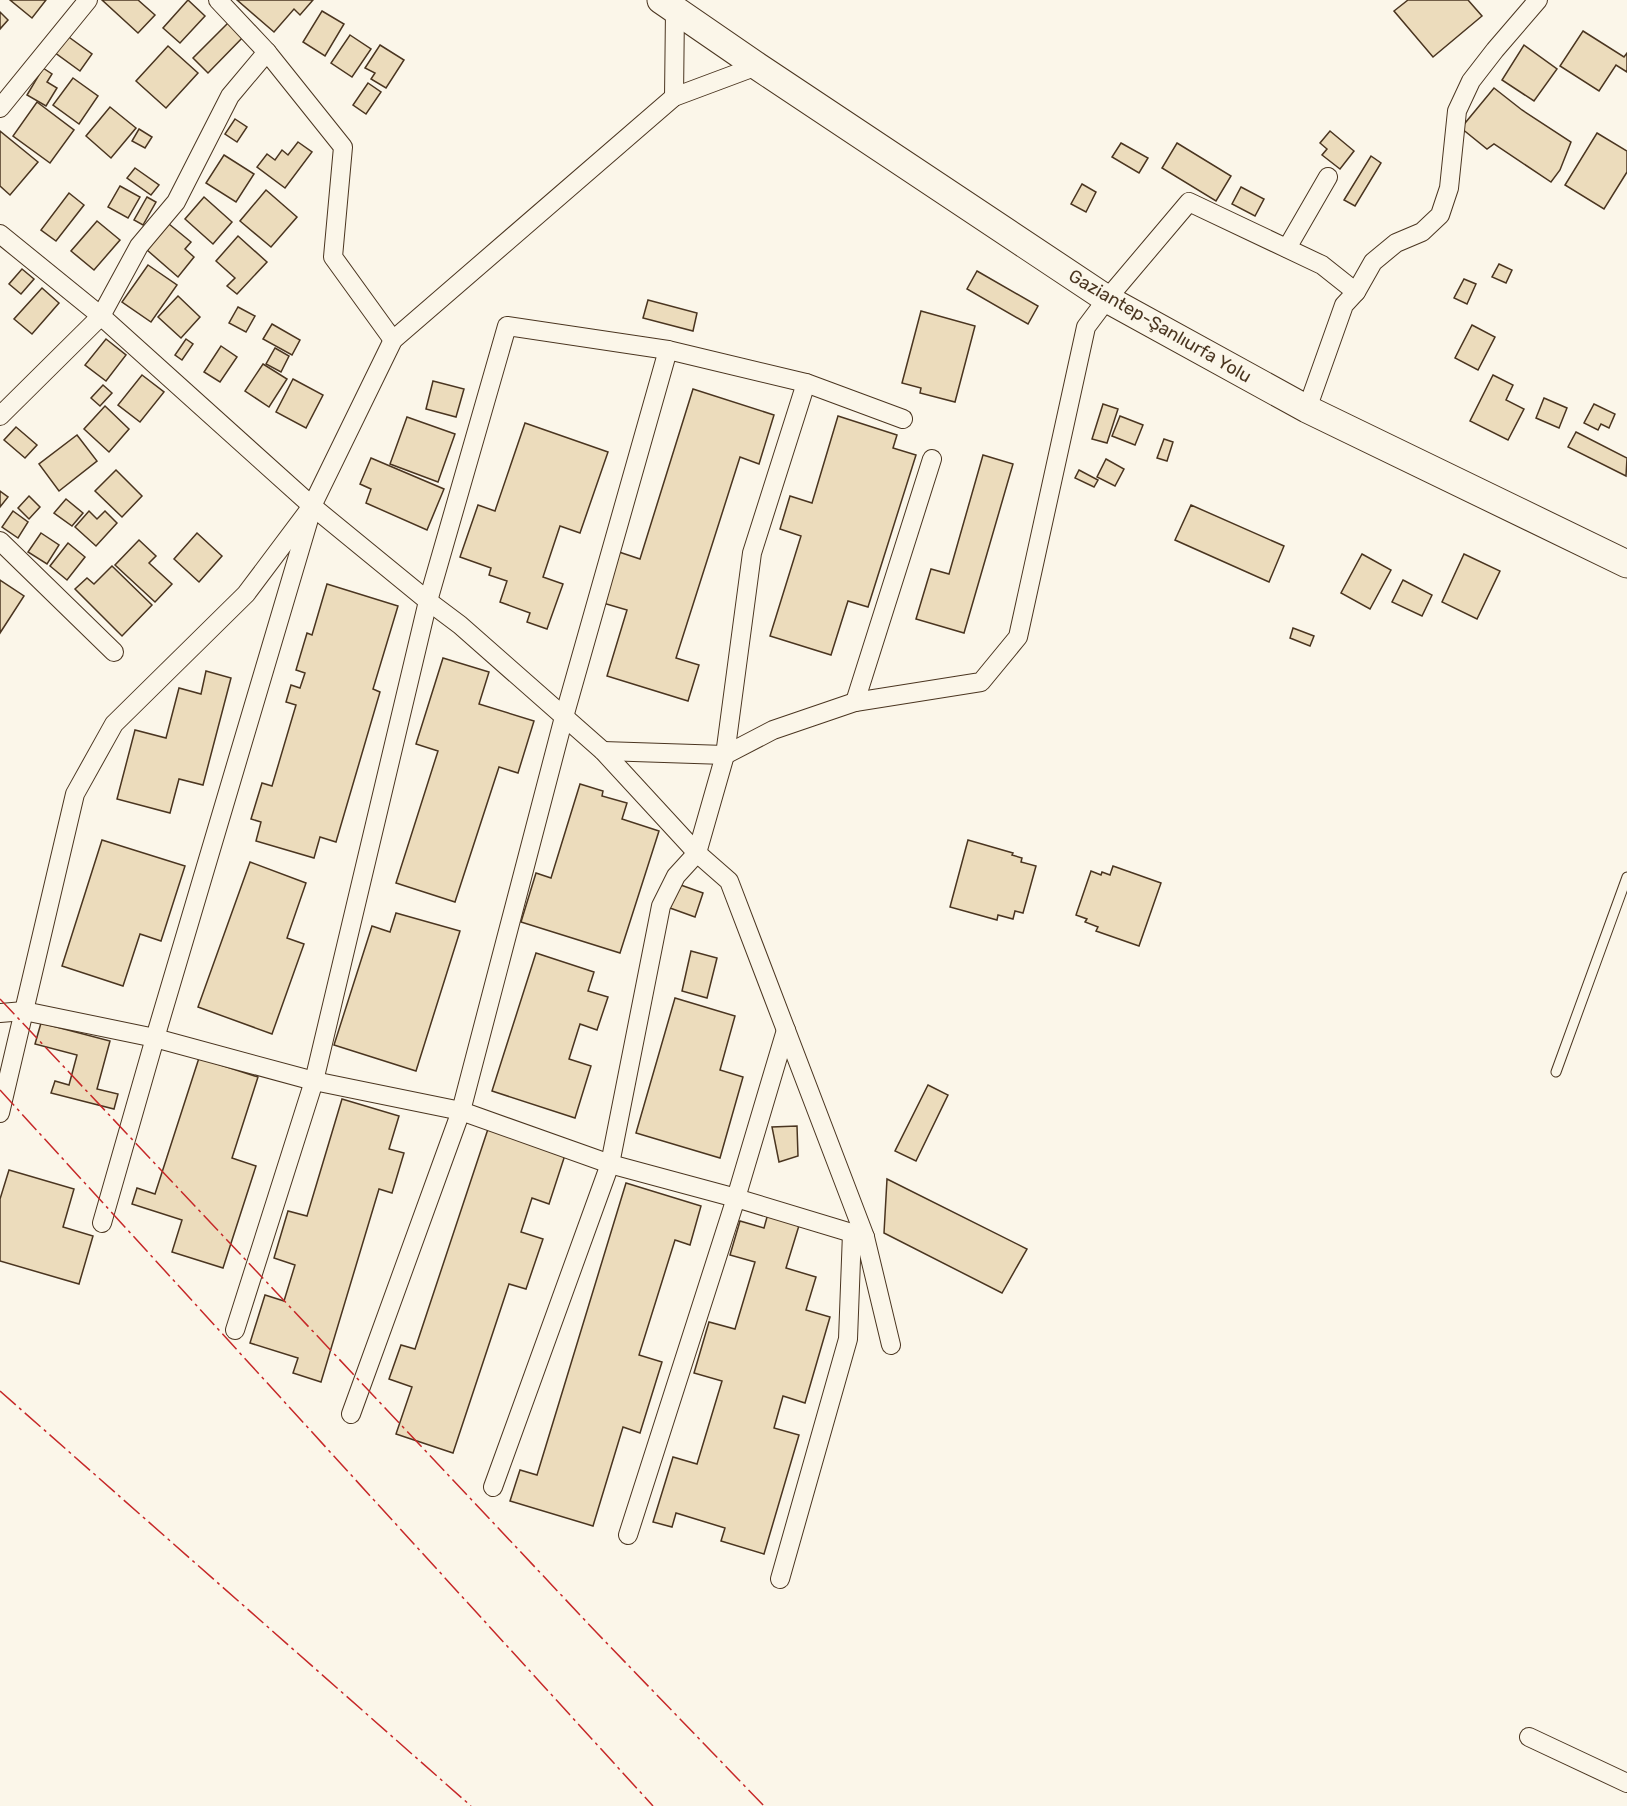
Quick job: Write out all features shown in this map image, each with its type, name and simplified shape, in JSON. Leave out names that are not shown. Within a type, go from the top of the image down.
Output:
[{"type":"main road","name":"Gaziantep-Şanlıurfa Yolu","points":[[668,5],[1107,299],[1307,409],[1627,564]]},
{"type":"street","points":[[0,108],[88,0]]},
{"type":"street","points":[[218,0],[267,52],[344,147],[333,257],[393,340]]},
{"type":"street","points":[[1307,409],[1344,305],[1356,292],[1373,262],[1396,243],[1422,232],[1440,215],[1449,188],[1457,111],[1461,101],[1471,81],[1489,57],[1538,0]]},
{"type":"street","points":[[668,5],[674,97]]},
{"type":"street","points":[[0,416],[101,316],[139,246],[176,202],[230,96],[267,52]]},
{"type":"street","points":[[102,1222],[312,506],[393,340],[674,97],[757,66]]},
{"type":"street","points":[[1287,248],[1328,177]]},
{"type":"street","points":[[603,751],[725,755],[772,730],[855,702],[981,682],[1018,637],[1086,327],[1189,202],[1322,265],[1356,292]]},
{"type":"street","points":[[0,234],[101,316],[312,506],[460,625],[603,751],[697,853],[729,880],[786,1030],[859,1235],[891,1345]]},
{"type":"street","points":[[235,1330],[314,1081],[428,601],[507,326],[668,350],[806,383],[903,419]]},
{"type":"street","points":[[351,1414],[461,1111],[564,717],[668,350]]},
{"type":"street","points":[[493,1487],[610,1164],[661,906],[676,876],[697,853],[725,755],[752,553],[806,383]]},
{"type":"street","points":[[855,702],[932,459]]},
{"type":"street","points":[[0,1113],[75,794],[114,724],[246,594],[312,506]]},
{"type":"street","points":[[0,541],[114,652]]},
{"type":"street","points":[[0,1013],[24,1011],[155,1038],[314,1081],[461,1111],[610,1164],[736,1198],[859,1235]]},
{"type":"street","points":[[628,1535],[736,1198],[786,1030]]},
{"type":"street","points":[[780,1579],[848,1339],[859,1235]]},
{"type":"street","points":[[1529,1737],[1627,1783]]},
{"type":"lane","points":[[1556,1072],[1627,877]]},
{"type":"building","points":[[10,0],[46,0],[32,18]]},
{"type":"building","points":[[102,0],[138,0],[155,15],[138,33]]},
{"type":"building","points":[[188,0],[205,16],[180,43],[163,28]]},
{"type":"building","points":[[237,0],[313,0],[300,15],[294,9],[274,32]]},
{"type":"building","points":[[1408,0],[1468,0],[1482,16],[1433,57],[1394,11]]},
{"type":"building","points":[[322,11],[344,24],[325,56],[303,42]]},
{"type":"building","points":[[0,12],[8,20],[0,29]]},
{"type":"building","points":[[232,19],[247,33],[208,73],[193,58]]},
{"type":"building","points":[[1583,31],[1624,57],[1627,53],[1627,72],[1616,65],[1599,91],[1560,66]]},
{"type":"building","points":[[66,35],[92,54],[80,71],[54,52]]},
{"type":"building","points":[[350,35],[371,49],[352,77],[331,63]]},
{"type":"building","points":[[380,45],[404,60],[386,88],[371,79],[375,73],[365,68]]},
{"type":"building","points":[[1524,45],[1557,69],[1534,101],[1502,80]]},
{"type":"building","points":[[168,46],[198,73],[166,108],[136,81]]},
{"type":"building","points":[[43,68],[52,74],[47,82],[57,88],[46,106],[27,95]]},
{"type":"building","points":[[73,78],[98,96],[79,124],[53,105]]},
{"type":"building","points":[[368,83],[381,92],[366,114],[353,105]]},
{"type":"building","points":[[1494,88],[1522,110],[1571,142],[1560,170],[1551,182],[1494,144],[1487,149],[1461,128]]},
{"type":"building","points":[[37,102],[74,130],[50,163],[13,136]]},
{"type":"building","points":[[110,107],[136,128],[111,158],[86,136]]},
{"type":"building","points":[[235,119],[247,127],[237,142],[225,134]]},
{"type":"building","points":[[139,129],[152,137],[145,148],[132,141]]},
{"type":"building","points":[[0,131],[38,162],[10,195],[0,186]]},
{"type":"building","points":[[1330,131],[1354,151],[1340,169],[1322,155],[1327,149],[1320,143]]},
{"type":"building","points":[[1597,133],[1627,151],[1627,172],[1604,209],[1565,185]]},
{"type":"building","points":[[298,142],[312,152],[285,188],[257,167],[267,154],[275,160],[282,150],[288,155]]},
{"type":"building","points":[[1121,143],[1148,158],[1139,173],[1112,157]]},
{"type":"building","points":[[1177,143],[1231,176],[1216,201],[1162,168]]},
{"type":"building","points":[[224,155],[254,174],[236,202],[206,183]]},
{"type":"building","points":[[1371,156],[1381,163],[1355,206],[1344,200]]},
{"type":"building","points":[[135,168],[159,185],[151,195],[127,178]]},
{"type":"building","points":[[1082,184],[1096,192],[1086,212],[1071,204]]},
{"type":"building","points":[[120,186],[140,197],[128,218],[108,207]]},
{"type":"building","points":[[1241,187],[1264,199],[1255,216],[1232,204]]},
{"type":"building","points":[[266,190],[297,217],[271,247],[240,221]]},
{"type":"building","points":[[69,193],[84,205],[56,241],[41,230]]},
{"type":"building","points":[[147,197],[156,202],[143,225],[134,220]]},
{"type":"building","points":[[204,197],[232,222],[213,244],[185,219]]},
{"type":"building","points":[[97,221],[120,240],[94,270],[71,251]]},
{"type":"building","points":[[169,224],[191,242],[185,249],[194,257],[178,277],[147,250]]},
{"type":"building","points":[[238,236],[267,262],[237,294],[227,286],[235,278],[216,261]]},
{"type":"building","points":[[1499,264],[1512,270],[1506,283],[1492,277]]},
{"type":"building","points":[[148,265],[177,285],[151,322],[122,302]]},
{"type":"building","points":[[22,269],[34,279],[21,294],[9,284]]},
{"type":"building","points":[[977,271],[1038,306],[1028,324],[967,289]]},
{"type":"building","points":[[1464,279],[1476,284],[1467,304],[1454,298]]},
{"type":"building","points":[[42,288],[59,303],[32,334],[14,319]]},
{"type":"building","points":[[178,296],[200,317],[181,338],[158,317]]},
{"type":"building","points":[[648,300],[697,313],[693,331],[643,318]]},
{"type":"building","points":[[238,307],[255,316],[246,332],[229,323]]},
{"type":"building","points":[[921,311],[975,326],[955,402],[920,393],[921,388],[902,383]]},
{"type":"building","points":[[272,324],[300,340],[292,355],[263,339]]},
{"type":"building","points":[[1472,325],[1495,337],[1478,370],[1455,358]]},
{"type":"building","points":[[106,339],[126,355],[106,381],[85,365]]},
{"type":"building","points":[[186,339],[193,344],[182,360],[175,355]]},
{"type":"building","points":[[221,346],[237,357],[220,382],[204,372]]},
{"type":"building","points":[[275,348],[289,356],[281,372],[266,364]]},
{"type":"building","points":[[263,364],[287,379],[269,407],[245,391]]},
{"type":"building","points":[[142,375],[164,392],[140,422],[118,405]]},
{"type":"building","points":[[1493,375],[1513,385],[1506,400],[1524,409],[1508,440],[1470,421]]},
{"type":"building","points":[[293,379],[323,395],[306,428],[276,412]]},
{"type":"building","points":[[433,381],[464,389],[456,417],[426,409]]},
{"type":"building","points":[[103,385],[112,393],[100,406],[91,398]]},
{"type":"building","points":[[693,389],[774,415],[759,464],[740,457],[676,658],[699,665],[688,701],[607,676],[627,610],[603,603],[619,552],[640,559]]},
{"type":"building","points":[[1544,398],[1567,408],[1559,428],[1536,418]]},
{"type":"building","points":[[1103,404],[1118,409],[1107,443],[1092,439]]},
{"type":"building","points":[[1594,404],[1615,414],[1609,428],[1601,424],[1598,430],[1584,423]]},
{"type":"building","points":[[105,406],[129,429],[109,452],[84,429]]},
{"type":"building","points":[[838,416],[897,435],[893,448],[916,455],[868,607],[848,601],[831,655],[770,636],[801,536],[780,529],[790,496],[812,503]]},
{"type":"building","points":[[1120,416],[1143,425],[1135,445],[1112,436]]},
{"type":"building","points":[[407,417],[455,434],[438,482],[390,464]]},
{"type":"building","points":[[525,423],[608,452],[580,533],[560,526],[543,577],[563,584],[547,629],[527,622],[530,613],[500,602],[507,581],[489,575],[491,568],[460,557],[478,505],[495,511]]},
{"type":"building","points":[[16,427],[37,445],[25,458],[4,440]]},
{"type":"building","points":[[1576,432],[1627,458],[1626,476],[1568,447]]},
{"type":"building","points":[[77,435],[97,461],[59,491],[39,464]]},
{"type":"building","points":[[1164,439],[1173,442],[1167,461],[1157,458]]},
{"type":"building","points":[[983,455],[1013,464],[964,633],[916,619],[931,569],[949,574]]},
{"type":"building","points":[[371,458],[444,489],[427,530],[366,503],[371,489],[360,484]]},
{"type":"building","points":[[1106,459],[1124,469],[1115,486],[1097,477]]},
{"type":"building","points":[[116,470],[142,496],[122,517],[95,491]]},
{"type":"building","points":[[1079,470],[1098,480],[1094,487],[1075,478]]},
{"type":"building","points":[[0,491],[8,497],[0,507]]},
{"type":"building","points":[[29,496],[40,507],[29,519],[18,508]]},
{"type":"building","points":[[66,499],[83,513],[72,526],[54,513]]},
{"type":"building","points":[[1191,505],[1284,546],[1269,582],[1175,540]]},
{"type":"building","points":[[13,511],[28,522],[18,538],[2,527]]},
{"type":"building","points":[[89,511],[97,519],[105,511],[117,523],[96,546],[75,527]]},
{"type":"building","points":[[41,533],[59,545],[47,564],[28,552]]},
{"type":"building","points":[[197,533],[222,556],[199,582],[174,559]]},
{"type":"building","points":[[139,540],[156,556],[149,563],[172,584],[155,602],[115,565]]},
{"type":"building","points":[[68,543],[85,557],[67,580],[50,566]]},
{"type":"building","points":[[1362,554],[1391,570],[1370,609],[1341,593]]},
{"type":"building","points":[[1464,554],[1500,571],[1477,619],[1442,602]]},
{"type":"building","points":[[112,566],[152,605],[122,636],[75,589],[87,578],[94,584]]},
{"type":"building","points":[[0,580],[24,596],[0,633]]},
{"type":"building","points":[[1403,580],[1432,595],[1422,616],[1392,602]]},
{"type":"building","points":[[327,584],[398,606],[373,689],[380,692],[336,842],[320,837],[314,858],[256,841],[261,822],[251,819],[262,783],[272,786],[296,705],[286,702],[291,685],[300,688],[305,673],[296,670],[307,633],[312,635]]},
{"type":"building","points":[[1293,628],[1314,636],[1310,646],[1290,638]]},
{"type":"building","points":[[443,658],[489,672],[479,704],[534,721],[518,773],[499,767],[455,902],[396,883],[438,751],[416,744]]},
{"type":"building","points":[[206,671],[231,678],[203,785],[179,779],[170,813],[117,799],[135,730],[166,738],[179,688],[201,694]]},
{"type":"building","points":[[580,784],[603,791],[602,796],[627,803],[622,819],[659,831],[620,953],[521,922],[536,873],[551,878]]},
{"type":"building","points":[[102,840],[185,866],[161,941],[140,934],[123,986],[62,966]]},
{"type":"building","points":[[968,840],[1013,853],[1012,855],[1022,858],[1021,862],[1036,866],[1023,913],[1015,911],[1013,919],[998,915],[997,920],[950,907]]},
{"type":"building","points":[[250,862],[306,883],[287,938],[304,944],[272,1034],[198,1007]]},
{"type":"building","points":[[1113,866],[1161,883],[1139,946],[1096,931],[1098,927],[1085,922],[1087,919],[1076,915],[1091,871],[1101,875],[1102,872],[1110,875]]},
{"type":"building","points":[[678,884],[703,893],[695,917],[670,908]]},
{"type":"building","points":[[396,913],[460,931],[416,1071],[334,1045],[372,926],[390,932]]},
{"type":"building","points":[[691,951],[717,958],[707,998],[682,991]]},
{"type":"building","points":[[536,953],[594,972],[588,991],[608,997],[597,1030],[580,1024],[569,1059],[591,1066],[575,1118],[492,1091]]},
{"type":"building","points":[[675,998],[735,1016],[720,1070],[743,1077],[720,1158],[636,1133]]},
{"type":"building","points":[[41,1023],[110,1041],[97,1089],[118,1094],[114,1109],[51,1093],[55,1081],[69,1085],[77,1055],[35,1044]]},
{"type":"building","points":[[199,1058],[258,1077],[232,1158],[256,1166],[223,1268],[172,1252],[182,1220],[132,1204],[137,1188],[155,1194]]},
{"type":"building","points":[[928,1085],[948,1095],[916,1161],[895,1151]]},
{"type":"building","points":[[342,1099],[399,1116],[389,1149],[404,1153],[392,1193],[379,1189],[321,1382],[293,1373],[298,1358],[250,1343],[265,1295],[284,1301],[295,1265],[274,1258],[288,1211],[307,1216]]},
{"type":"building","points":[[797,1126],[798,1156],[779,1162],[772,1127]]},
{"type":"building","points":[[488,1129],[565,1155],[549,1204],[532,1198],[521,1232],[543,1239],[526,1289],[509,1284],[453,1453],[396,1434],[412,1387],[389,1379],[401,1345],[415,1349]]},
{"type":"building","points":[[9,1170],[74,1189],[63,1227],[93,1236],[79,1284],[0,1261],[0,1199]]},
{"type":"building","points":[[887,1179],[1027,1249],[1002,1293],[884,1233]]},
{"type":"building","points":[[626,1183],[701,1206],[690,1245],[675,1240],[639,1355],[662,1362],[640,1433],[623,1427],[593,1526],[510,1501],[520,1470],[537,1475]]},
{"type":"building","points":[[769,1210],[801,1219],[786,1268],[816,1277],[806,1310],[830,1317],[805,1403],[783,1396],[774,1428],[799,1435],[764,1554],[721,1541],[725,1528],[676,1513],[672,1527],[653,1522],[673,1457],[697,1464],[722,1381],[694,1373],[709,1322],[735,1329],[755,1262],[730,1255],[740,1221],[764,1228]]},
{"type":"power","points":[[0,999],[597,1633],[764,1806]]},
{"type":"power","points":[[0,1090],[653,1806]]},
{"type":"power","points":[[0,1391],[471,1806]]}]
